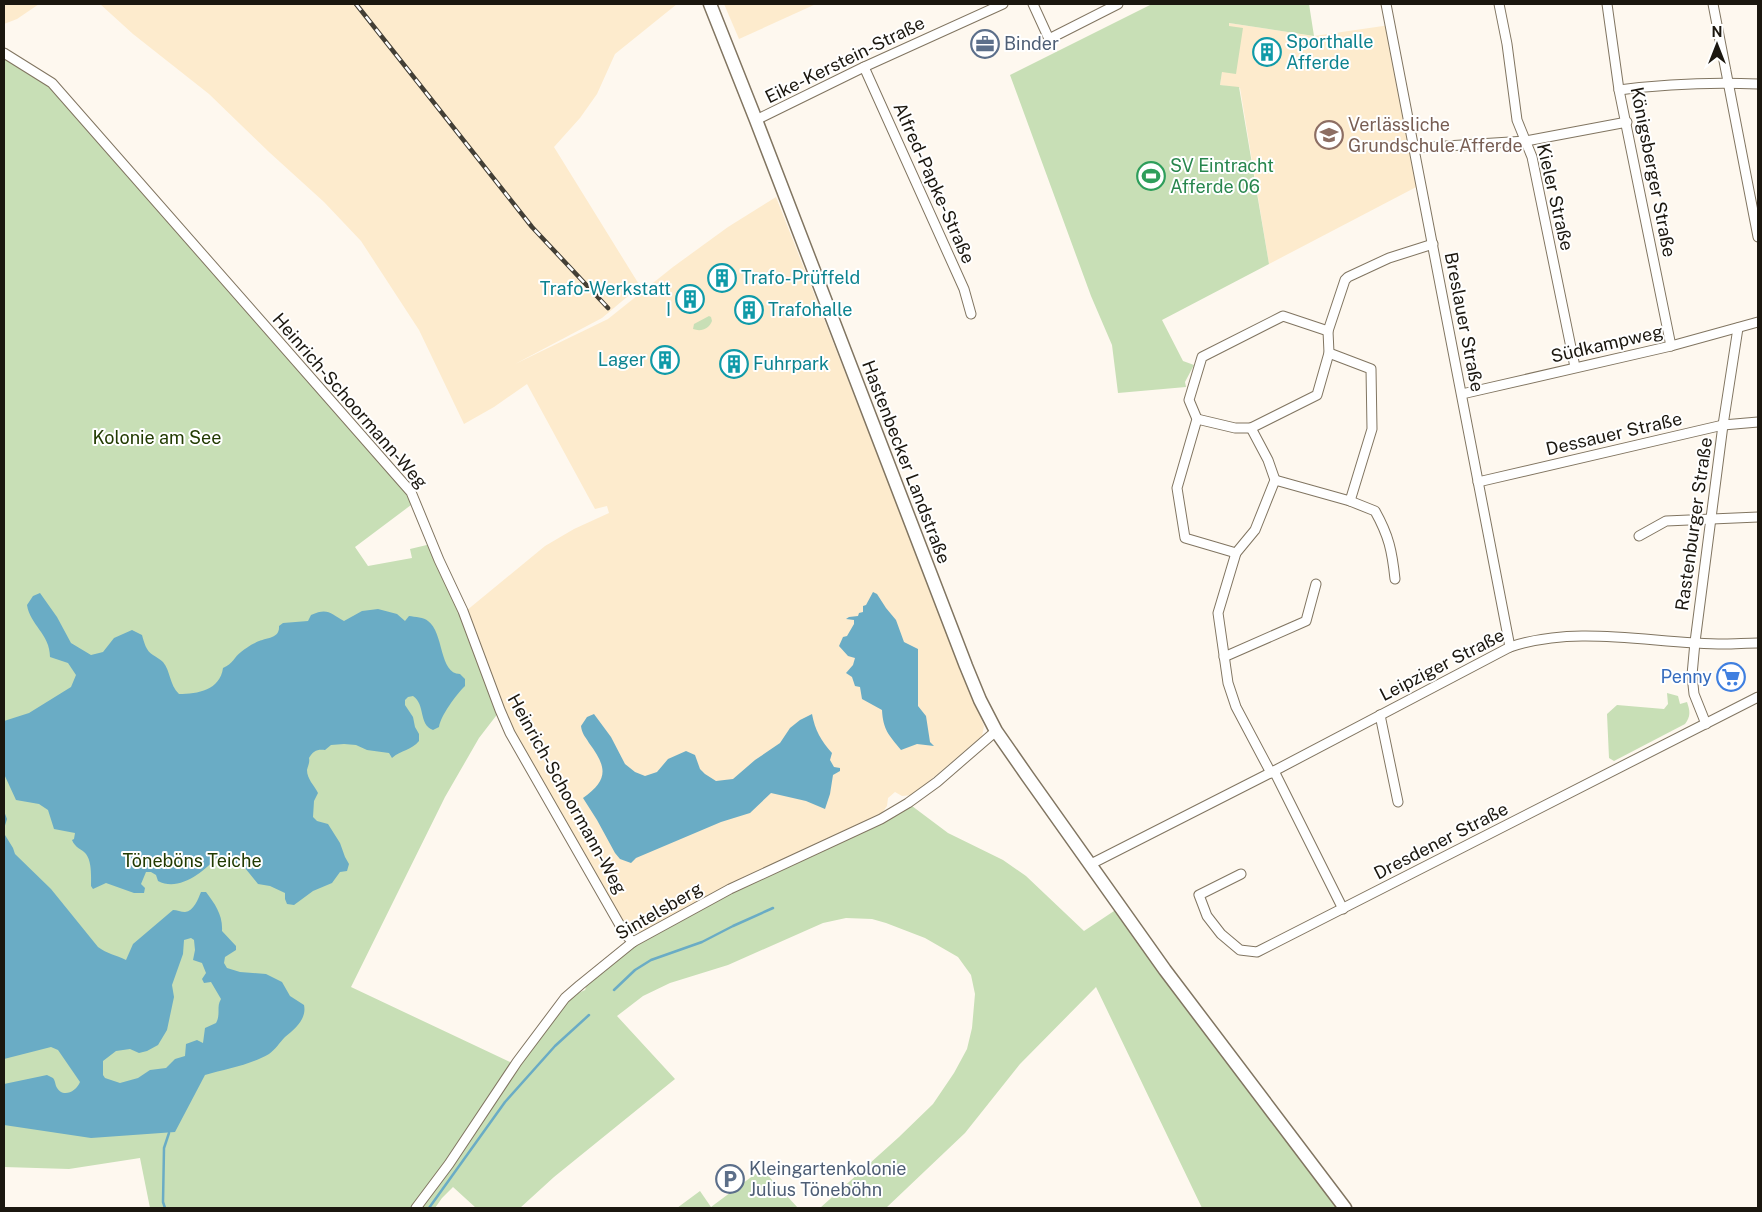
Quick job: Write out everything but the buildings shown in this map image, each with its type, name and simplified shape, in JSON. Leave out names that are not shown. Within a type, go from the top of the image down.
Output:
[{"type":"main road","name":"Hastenbecker Landstraße","points":[[710,4],[962,657],[980,700],[996,731],[1092,864],[1165,970],[1346,1208]]},
{"type":"street","name":"Eike-Kerstein-Straße","points":[[756,120],[864,67],[1003,4]]},
{"type":"street","points":[[1033,4],[1049,38],[1118,4]]},
{"type":"street","name":"Breslauer Straße","points":[[1386,4],[1510,647]]},
{"type":"street","name":"Kieler Straße","points":[[1499,4],[1507,44],[1517,120],[1532,157],[1575,368]]},
{"type":"street","name":"Königsberger Straße","points":[[1607,4],[1619,90],[1671,346]]},
{"type":"street","points":[[1713,4],[1758,237]]},
{"type":"street","name":"Heinrich-Schoormann-Weg","points":[[4,53],[52,83],[411,492],[463,612],[510,733],[625,934],[633,942]]},
{"type":"street","name":"Alfred-Papke-Straße","points":[[864,67],[964,289],[971,314]]},
{"type":"street","points":[[1619,90],[1659,85],[1728,82],[1758,84]]},
{"type":"street","points":[[1414,148],[1526,141],[1626,122]]},
{"type":"street","points":[[1197,419],[1236,428],[1251,428],[1317,394],[1329,353],[1328,331],[1345,280],[1389,258],[1433,244]]},
{"type":"street","points":[[1236,553],[1185,538],[1177,488],[1197,419],[1189,400],[1202,357],[1284,316],[1328,331]]},
{"type":"street","name":"Südkampweg","points":[[1462,394],[1671,346],[1758,322]]},
{"type":"street","name":"Rastenburger Straße","points":[[1706,724],[1694,694],[1692,675],[1710,519],[1738,328]]},
{"type":"street","points":[[1329,353],[1371,369],[1372,429],[1350,501]]},
{"type":"street","name":"Dessauer Straße","points":[[1478,482],[1723,425],[1758,422]]},
{"type":"street","points":[[1251,428],[1268,460],[1274,480],[1255,530],[1236,553],[1218,613],[1228,683],[1236,707],[1273,772],[1343,909]]},
{"type":"street","points":[[1274,480],[1350,501],[1376,511],[1392,550],[1395,579]]},
{"type":"street","points":[[1639,536],[1666,521],[1758,517]]},
{"type":"street","points":[[1224,657],[1306,621],[1316,584]]},
{"type":"street","name":"Leipziger Straße","points":[[1092,864],[1521,643],[1574,637],[1638,637],[1723,644],[1758,643]]},
{"type":"street","name":"Dresdener Straße","points":[[1240,874],[1199,895],[1207,916],[1221,934],[1240,950],[1257,952],[1758,698]]},
{"type":"street","name":"Leipziger Straße","points":[[1380,715],[1398,802]]},
{"type":"street","name":"Sintelsberg","points":[[416,1208],[449,1164],[517,1062],[565,998],[633,942],[730,889],[881,819],[908,803],[937,782],[996,731]]},
{"type":"shaded area","points":[[4,4],[39,4],[17,19],[4,24]]},
{"type":"shaded area","points":[[100,4],[677,4],[615,54],[597,94],[580,118],[554,147],[640,286],[602,318],[515,364],[608,319],[673,267],[728,227],[776,197],[984,726],[982,736],[913,795],[902,796],[895,792],[888,798],[887,806],[882,813],[742,878],[642,932],[632,931],[626,927],[513,733],[466,611],[545,546],[574,529],[609,513],[607,506],[595,509],[527,384],[494,407],[464,424],[419,330],[361,241],[324,202],[209,94],[133,34]]},
{"type":"shaded area","points":[[724,4],[816,4],[739,39]]},
{"type":"shaded area","name":"Verlässliche Grundschule Afferde","points":[[1229,23],[1314,36],[1390,25],[1422,184],[1269,264],[1240,88],[1220,85]]},
{"type":"green space","name":"SV Eintracht Afferde 06","points":[[1152,4],[1309,4],[1314,36],[1229,23],[1229,26],[1243,28],[1236,74],[1222,72],[1220,85],[1239,87],[1269,264],[1162,320],[1183,361],[1194,365],[1185,382],[1186,387],[1118,393],[1112,345],[1091,296],[1010,75]]},
{"type":"green space","name":"Kolonie am See","points":[[4,57],[50,84],[415,502],[355,547],[368,566],[412,558],[410,549],[431,544],[462,615],[499,712],[479,738],[445,797],[351,987],[512,1063],[412,1208],[150,1208],[140,1158],[69,1169],[4,1167]]},
{"type":"green space","points":[[709,316],[712,321],[707,328],[693,329],[694,324]]},
{"type":"green space","points":[[1667,693],[1678,696],[1680,704],[1687,702],[1689,713],[1685,724],[1614,761],[1609,758],[1607,714],[1617,705],[1664,709],[1668,704]]},
{"type":"green space","points":[[908,803],[948,833],[1003,860],[1026,876],[1084,931],[1120,907],[1345,1208],[1202,1208],[1096,987],[1020,1064],[965,1133],[886,1208],[820,1208],[933,1104],[954,1073],[967,1049],[972,1028],[975,994],[971,975],[958,957],[925,938],[886,923],[872,919],[846,918],[823,923],[728,965],[670,983],[643,996],[617,1016],[675,1079],[554,1177],[520,1208],[476,1208],[453,1187],[435,1208],[420,1208],[518,1065],[572,996],[585,990],[588,982],[637,944],[730,889]]},
{"type":"green space","points":[[762,1169],[798,1208],[677,1208],[700,1191],[711,1207]]},
{"type":"water","points":[[873,592],[877,594],[896,620],[904,642],[918,649],[918,706],[926,716],[930,742],[934,746],[917,744],[901,750],[885,727],[882,710],[862,699],[860,687],[855,686],[852,677],[846,673],[853,665],[855,658],[848,656],[839,646],[843,637],[847,636],[854,624],[854,620],[846,619],[858,616],[859,613],[863,612],[863,606],[866,605]]},
{"type":"water","name":"Töneböns Teiche","points":[[40,593],[57,617],[71,643],[91,655],[103,652],[114,638],[132,630],[142,635],[149,651],[166,666],[173,686],[179,694],[200,692],[213,686],[218,681],[223,668],[229,665],[248,647],[277,634],[279,626],[283,623],[308,621],[311,615],[322,612],[329,612],[344,621],[362,611],[378,609],[397,614],[405,621],[409,616],[428,621],[437,634],[448,667],[465,679],[465,686],[449,705],[439,727],[433,730],[425,723],[420,704],[417,700],[413,696],[408,697],[405,700],[405,705],[413,717],[419,734],[419,741],[392,758],[389,753],[344,744],[331,745],[325,750],[316,751],[309,758],[307,773],[318,793],[314,801],[313,817],[317,821],[328,824],[340,843],[349,864],[347,871],[340,872],[332,883],[313,891],[294,905],[287,904],[285,893],[270,886],[258,884],[245,868],[223,857],[217,857],[205,869],[190,879],[174,884],[158,881],[156,875],[146,872],[141,884],[145,888],[144,893],[134,893],[106,883],[93,889],[91,886],[91,869],[86,854],[72,840],[75,833],[54,829],[48,810],[39,804],[16,800],[4,774],[4,721],[29,713],[71,687],[76,675],[68,663],[50,657],[47,642],[29,612],[27,605],[33,596]]},
{"type":"water","points":[[594,714],[611,737],[625,764],[635,772],[645,776],[657,772],[668,759],[686,751],[695,755],[700,769],[716,781],[733,779],[755,760],[780,743],[790,728],[812,714],[819,735],[832,753],[830,760],[834,767],[840,768],[840,771],[833,775],[825,809],[806,801],[771,793],[750,813],[721,822],[636,858],[631,863],[620,859],[615,853],[583,798],[597,785],[602,773],[599,759],[584,735],[581,726],[587,717]]},
{"type":"water","points":[[4,811],[7,819],[4,829]]},
{"type":"water","name":"Töneböns Teiche","points":[[4,829],[5,835],[15,854],[51,889],[101,949],[126,960],[133,944],[173,910],[188,911],[195,904],[201,892],[206,892],[220,915],[222,931],[236,946],[236,950],[225,957],[224,963],[227,968],[240,972],[266,974],[282,982],[290,996],[304,1005],[302,1019],[293,1031],[269,1054],[246,1064],[205,1075],[175,1132],[91,1138],[4,1125],[4,1084],[47,1075],[54,1079],[59,1090],[69,1093],[80,1082],[58,1050],[51,1047],[4,1059]],"holes":[[[191,938],[194,940],[193,960],[202,963],[206,973],[202,979],[204,983],[211,982],[221,999],[216,1023],[205,1028],[203,1043],[197,1040],[186,1044],[185,1056],[175,1059],[166,1068],[150,1070],[138,1078],[120,1083],[105,1078],[103,1075],[103,1061],[116,1051],[130,1049],[139,1053],[158,1045],[167,1030],[174,997],[172,985],[183,954],[184,940]]]},
{"type":"waterway","points":[[614,990],[635,970],[651,960],[702,942],[773,908]]},
{"type":"waterway","points":[[429,1208],[505,1102],[555,1046],[589,1015]]},
{"type":"waterway","points":[[165,1208],[163,1202],[164,1148],[169,1133]]},
{"type":"railway","points":[[356,4],[532,227],[608,308]]},
{"type":"place","name":"Binder","points":[[985,44]]},
{"type":"place","name":"Sporthalle Afferde","points":[[1267,52]]},
{"type":"place","name":"Verlässliche Grundschule Afferde","points":[[1329,135]]},
{"type":"place","name":"SV Eintracht Afferde 06","points":[[1151,176]]},
{"type":"place","name":"Trafo-Prüffeld","points":[[722,278]]},
{"type":"place","name":"Trafo-Werkstatt I","points":[[690,299]]},
{"type":"place","name":"Trafohalle","points":[[749,310]]},
{"type":"place","name":"Lager","points":[[665,360]]},
{"type":"place","name":"Fuhrpark","points":[[734,364]]},
{"type":"place","name":"Penny","points":[[1731,677]]},
{"type":"place","name":"Kleingartenkolonie Julius Töneböhn","points":[[730,1179]]}]
